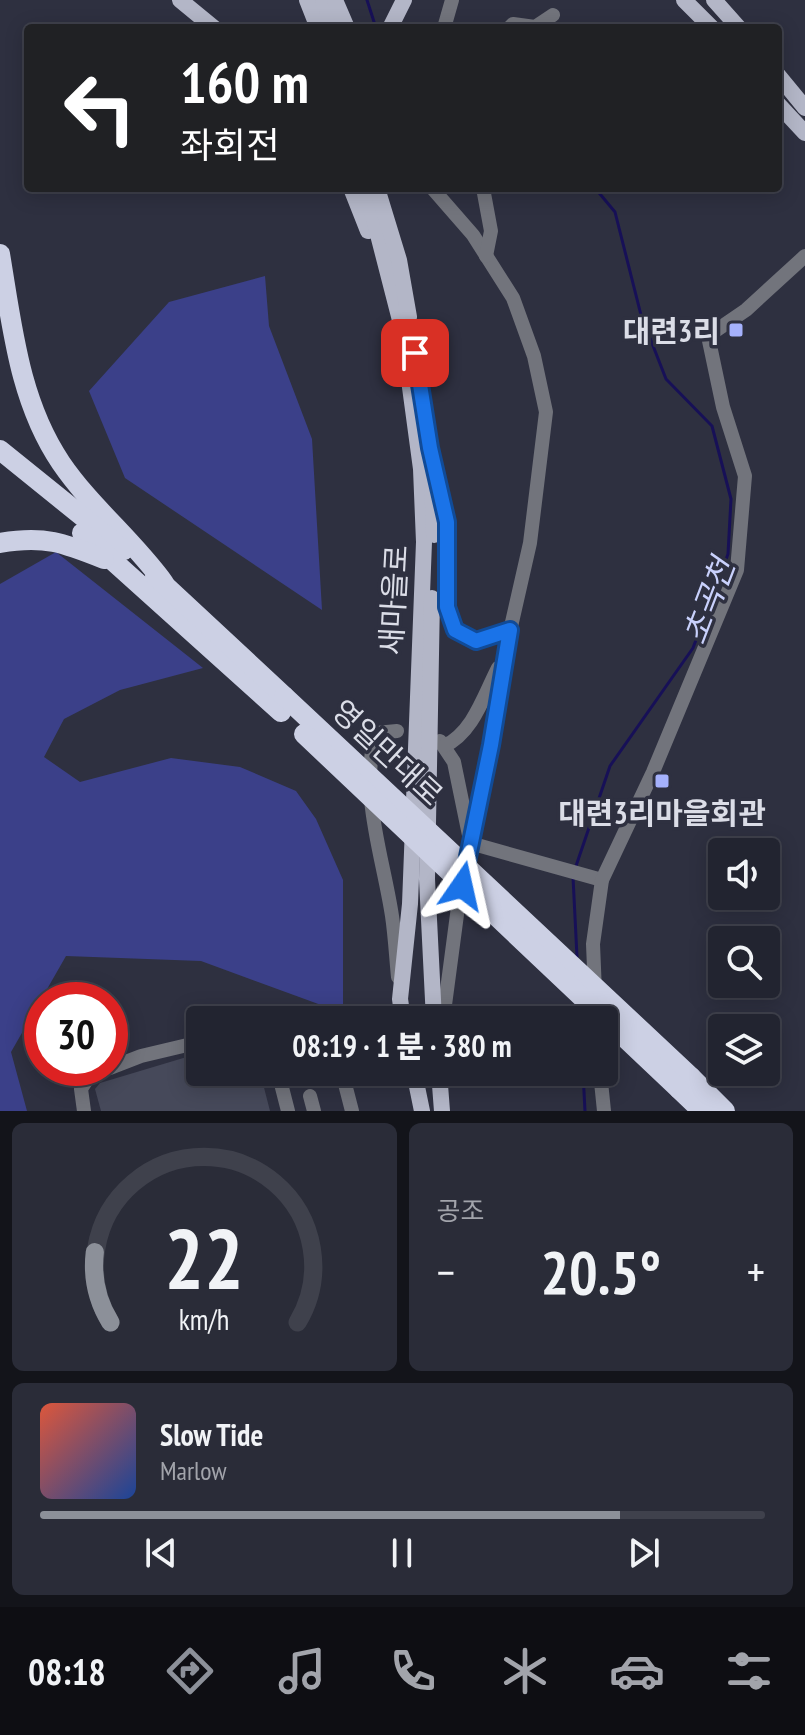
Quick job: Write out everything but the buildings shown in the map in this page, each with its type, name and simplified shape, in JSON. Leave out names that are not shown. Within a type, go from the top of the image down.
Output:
[{"type":"highway","points":[[0,254],[16,351],[24,382],[44,430],[60,461],[81,489],[146,557],[164,583]]},
{"type":"highway","name":"영일만대로","points":[[0,450],[164,583],[282,704],[685,1083],[725,1111]]},
{"type":"highway","name":"영일만대로","points":[[0,468],[282,704]]},
{"type":"highway","points":[[0,543],[30,538],[71,545],[117,564]]},
{"type":"highway","name":"영일만대로","points":[[685,1083],[702,1111]]},
{"type":"main road","points":[[180,0],[209,24]]},
{"type":"main road","points":[[307,0],[316,24]]},
{"type":"main road","points":[[323,0],[332,24]]},
{"type":"main road","points":[[335,0],[345,24]]},
{"type":"main road","points":[[392,24],[404,0]]},
{"type":"main road","points":[[686,0],[709,24]]},
{"type":"main road","points":[[717,2],[736,24]]},
{"type":"main road","points":[[782,80],[805,108]]},
{"type":"main road","points":[[782,108],[805,133]]},
{"type":"main road","points":[[352,192],[402,328]]},
{"type":"main road","name":"새마을로","points":[[367,192],[402,328],[421,469],[424,542],[410,904],[401,1006]]},
{"type":"main road","name":"새마을로","points":[[378,192],[399,260],[430,448],[435,510],[427,879],[433,1006]]},
{"type":"main road","points":[[417,1086],[422,1111]]},
{"type":"main road","points":[[440,1086],[442,1111]]},
{"type":"street","points":[[445,24],[452,0]]},
{"type":"street","points":[[540,24],[553,15]]},
{"type":"street","points":[[435,192],[473,235],[513,298],[534,356],[546,412],[530,543],[505,653],[491,745],[458,907],[445,1006]]},
{"type":"street","points":[[484,192],[491,231],[486,256]]},
{"type":"street","points":[[595,1006],[595,878],[653,772],[737,570],[745,476],[723,407],[708,336],[746,310],[803,262]]},
{"type":"street","points":[[430,448],[447,522],[447,607],[455,630],[476,641],[510,630]]},
{"type":"street","points":[[470,843],[454,762],[442,742],[457,740],[472,721],[505,653]]},
{"type":"street","points":[[397,731],[376,733],[369,757],[375,839],[392,915],[400,999]]},
{"type":"street","points":[[470,843],[595,878]]},
{"type":"street","points":[[128,1061],[186,1045]]},
{"type":"street","points":[[83,1086],[84,1111]]},
{"type":"street","points":[[282,1086],[288,1111]]},
{"type":"street","points":[[346,1086],[352,1111]]},
{"type":"street","points":[[601,1086],[604,1111]]},
{"type":"shaded area","points":[[265,276],[269,326],[312,439],[322,610],[125,478],[89,391],[169,302]]},
{"type":"shaded area","points":[[56,552],[203,668],[120,690],[64,719],[44,757],[80,782],[171,758],[240,767],[296,791],[316,819],[343,880],[343,1006],[324,1006],[201,961],[66,956],[51,982],[24,982],[24,1029],[11,1052],[27,1111],[0,1111],[0,584]]},
{"type":"waterway","points":[[367,0],[375,24]]},
{"type":"waterway","name":"초곡천","points":[[576,866],[610,766],[693,648],[728,554],[731,499],[712,426],[666,379],[641,315],[615,212],[598,192]]},
{"type":"waterway","name":"초곡천","points":[[573,877],[577,957]]},
{"type":"waterway","name":"초곡천","points":[[584,1086],[585,1111]]},
{"type":"place","name":"대련3리","points":[[736,330]]},
{"type":"place","name":"대련3리마을회관","points":[[662,781]]},
{"type":"route","points":[[415,353],[430,448],[447,522],[447,607],[455,630],[476,641],[510,630],[491,745],[462,886]]}]
